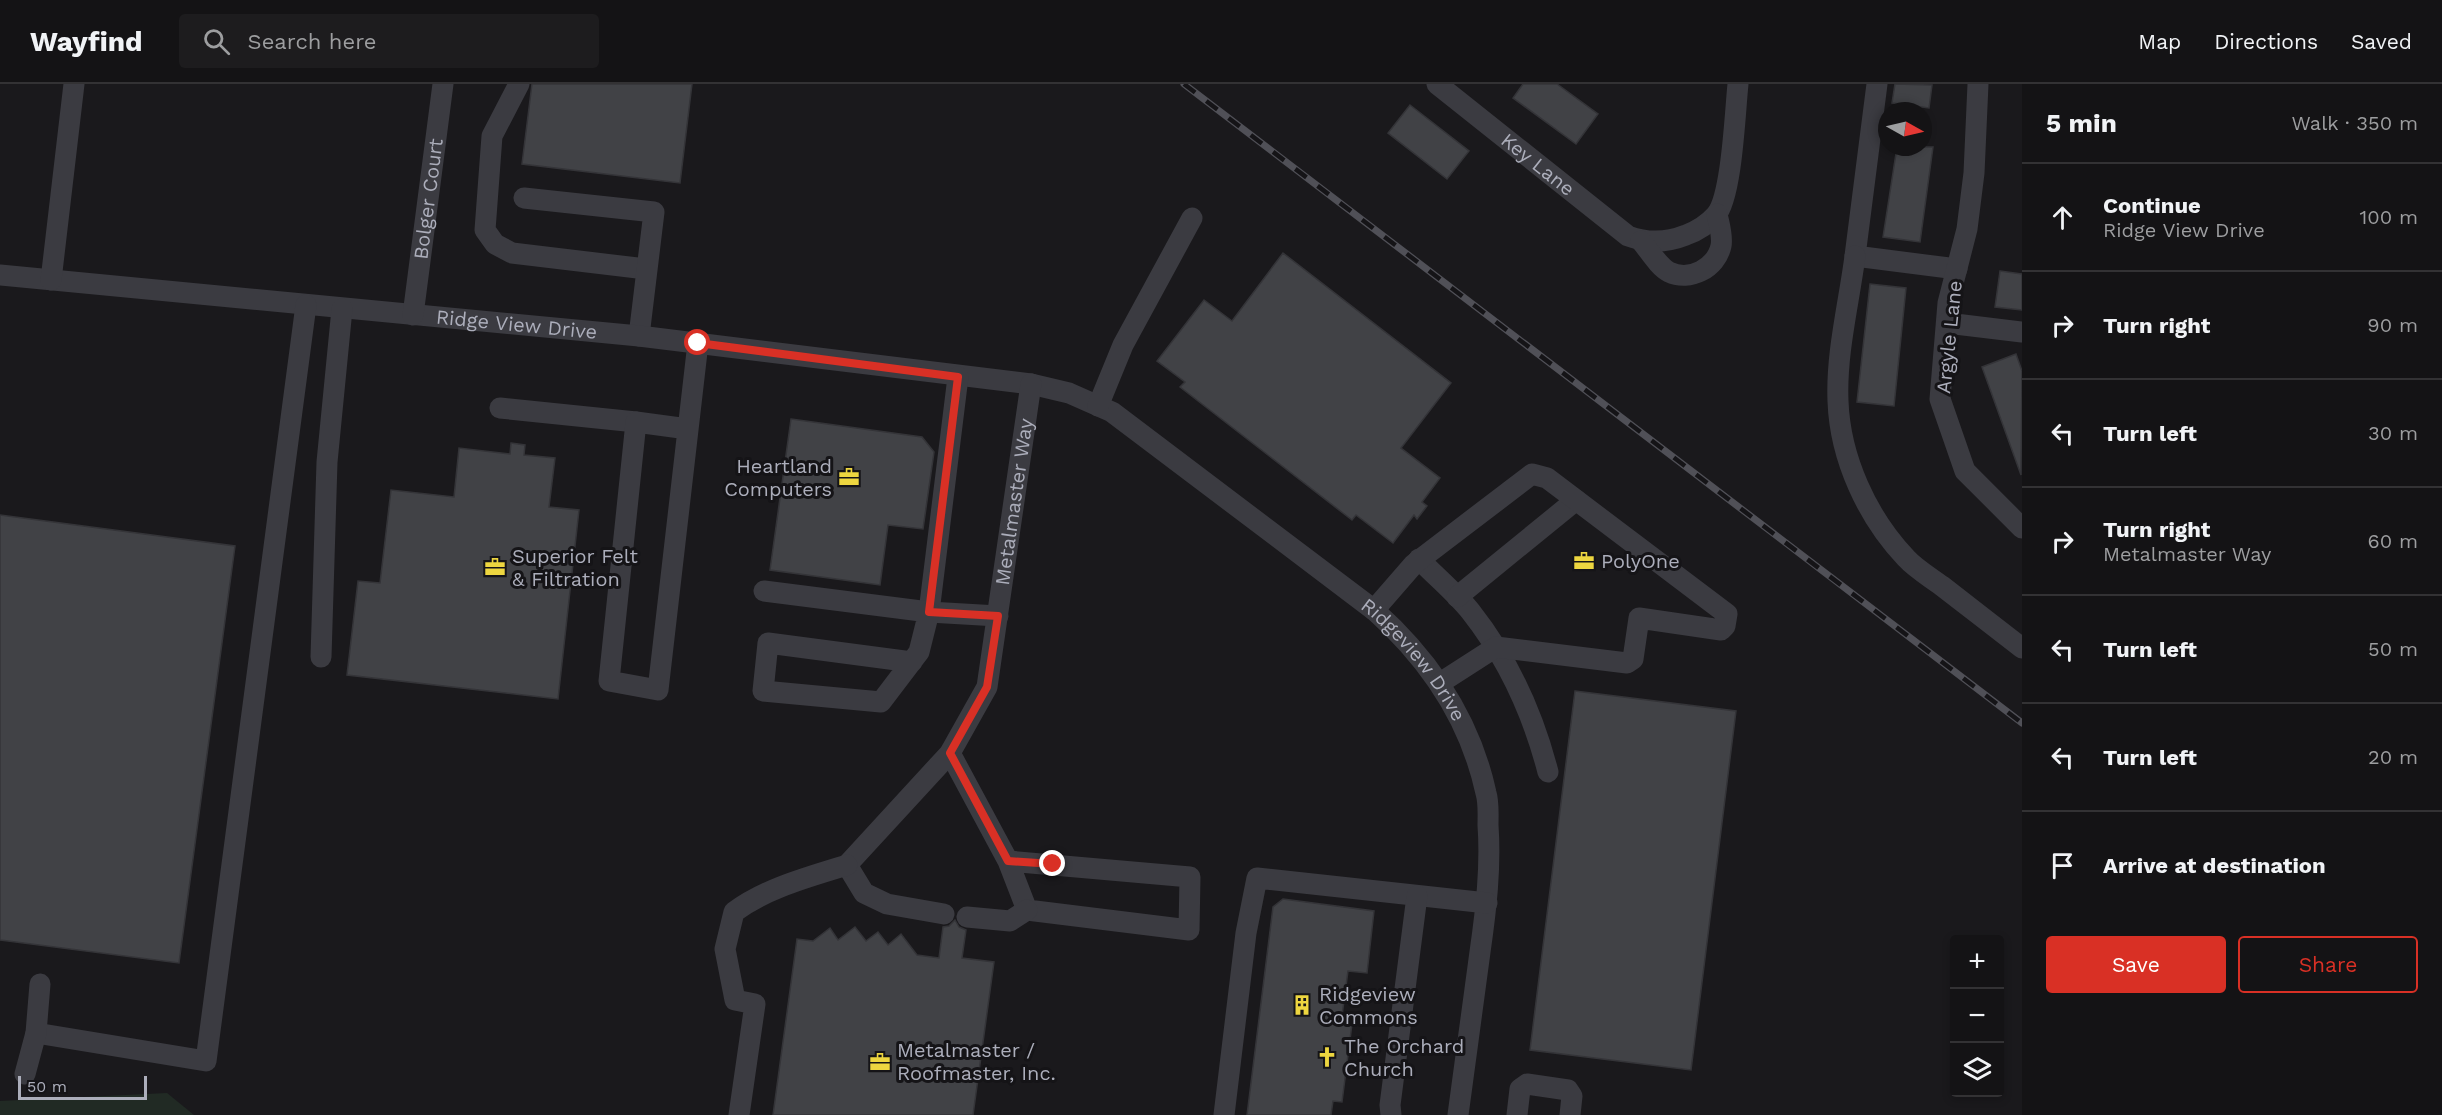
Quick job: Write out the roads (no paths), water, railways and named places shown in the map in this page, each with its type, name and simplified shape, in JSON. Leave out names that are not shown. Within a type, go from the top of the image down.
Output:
[{"type":"street","points":[[51,280],[74,84]]},
{"type":"street","name":"Bolger Court","points":[[414,315],[442,84]]},
{"type":"street","points":[[519,84],[492,136],[485,230],[495,244],[512,253],[646,269]]},
{"type":"street","name":"Key Lane","points":[[1437,84],[1628,236],[1641,241],[1667,271],[1688,275],[1710,266],[1721,246],[1717,214],[1725,194],[1738,84]]},
{"type":"street","points":[[1877,84],[1839,373],[1838,401],[1843,437],[1862,494],[1884,532],[1908,560],[2022,648]]},
{"type":"street","name":"Argyle Lane","points":[[1978,84],[1974,173],[1967,228],[1948,303],[1940,399],[1965,471],[2022,528]]},
{"type":"street","points":[[524,198],[654,213],[639,336]]},
{"type":"street","points":[[1641,241],[1656,242],[1678,238],[1699,230],[1717,214]]},
{"type":"street","points":[[1098,406],[1123,345],[1192,218]]},
{"type":"street","points":[[1855,256],[1957,269]]},
{"type":"street","name":"Ridge View Drive","points":[[0,275],[639,336],[958,377],[1031,384]]},
{"type":"street","points":[[36,1033],[206,1061],[306,305]]},
{"type":"street","points":[[321,657],[327,462],[342,309]]},
{"type":"street","points":[[1947,322],[2022,332]]},
{"type":"street","points":[[636,422],[609,681],[658,690],[698,343]]},
{"type":"street","points":[[912,662],[768,643],[763,691],[881,702],[912,662],[919,652],[929,612],[958,377]]},
{"type":"street","name":"Ridgeview Drive","points":[[1031,384],[1069,393],[1112,412],[1374,610],[1401,634],[1440,683],[1468,734],[1487,795],[1490,850],[1487,903],[1458,1115]]},
{"type":"street","name":"Metalmaster Way","points":[[848,865],[950,753],[987,687],[1031,384]]},
{"type":"street","points":[[500,408],[688,429]]},
{"type":"street","points":[[1374,610],[1419,560],[1532,474],[1547,478],[1727,614],[1725,626],[1721,630],[1639,618],[1633,659],[1627,663],[1496,647],[1440,683]]},
{"type":"street","points":[[1457,597],[1576,500]]},
{"type":"street","points":[[1419,560],[1470,610],[1496,647],[1531,714],[1548,772]]},
{"type":"street","points":[[764,591],[929,612],[998,616]]},
{"type":"street","points":[[950,753],[1008,861],[1027,910]]},
{"type":"street","points":[[967,917],[1010,921],[1027,910],[1189,930],[1190,877],[1008,861]]},
{"type":"street","points":[[739,1115],[755,1004],[735,999],[725,949],[734,912],[746,903],[801,879],[848,865],[864,893],[887,904],[944,914]]},
{"type":"street","points":[[1224,1115],[1246,933],[1257,878],[1487,903]]},
{"type":"street","points":[[1391,1115],[1390,1105],[1417,896]]},
{"type":"street","points":[[25,1074],[36,1033],[40,984]]},
{"type":"street","points":[[1517,1115],[1520,1089],[1527,1084],[1568,1090],[1572,1096],[1570,1115]]},
{"type":"railway","points":[[1184,84],[2022,723]]},
{"type":"place","name":"Heartland Computers","points":[[849,477]]},
{"type":"place","name":"PolyOne","points":[[1584,561]]},
{"type":"place","name":"Superior Felt & Filtration","points":[[495,567]]},
{"type":"place","name":"Ridgeview Commons","points":[[1302,1005]]},
{"type":"place","name":"The Orchard Church","points":[[1327,1057]]},
{"type":"place","name":"Metalmaster / Roofmaster, Inc.","points":[[880,1062]]}]
